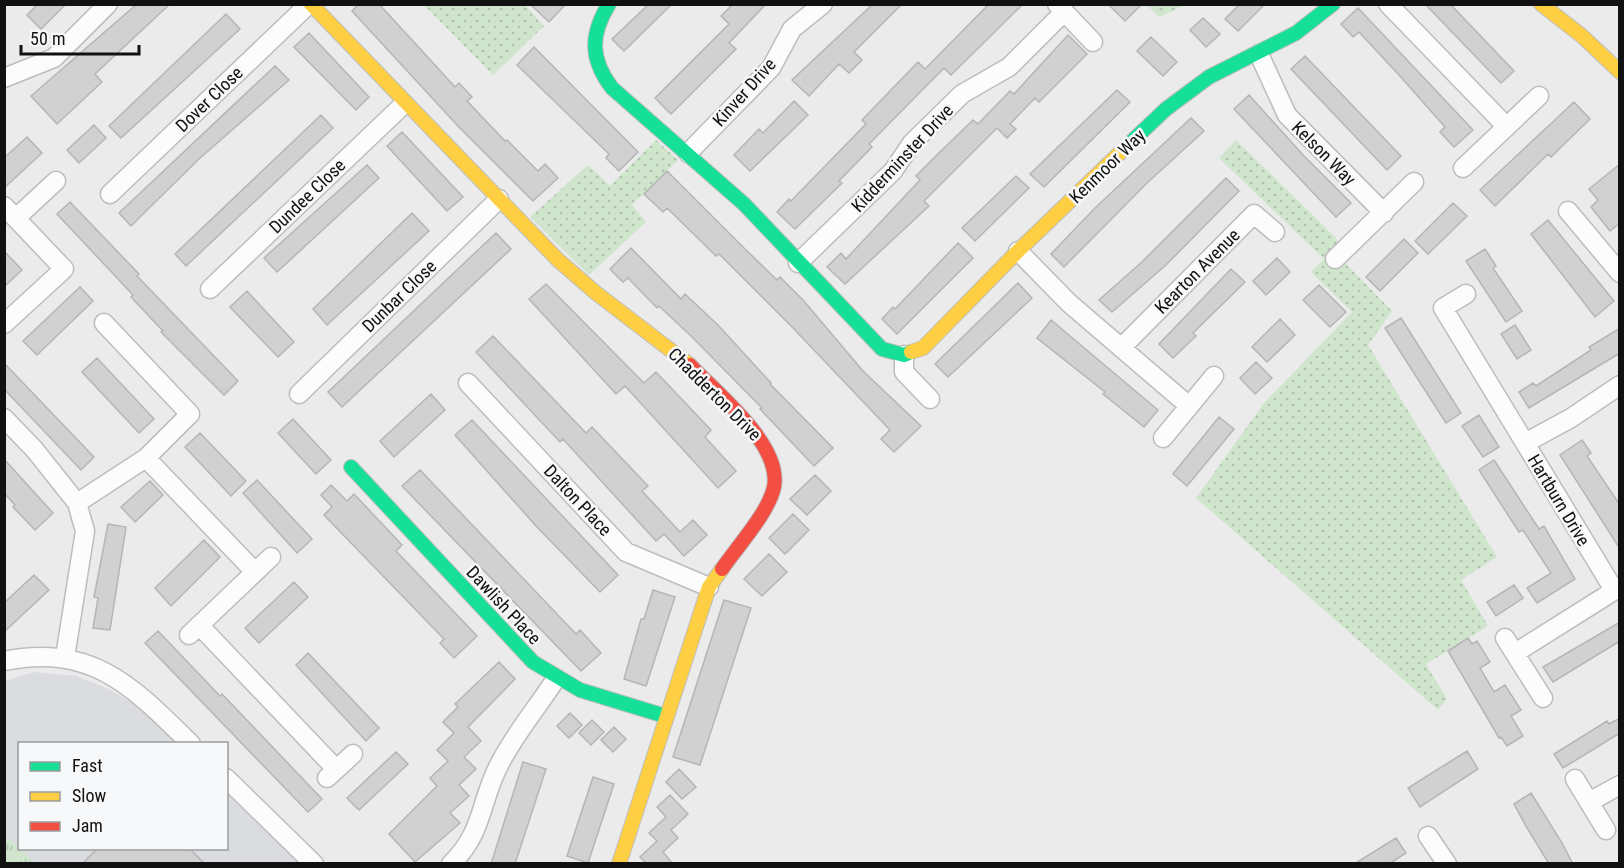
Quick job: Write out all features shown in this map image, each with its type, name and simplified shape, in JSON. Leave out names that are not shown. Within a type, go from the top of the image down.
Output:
[{"type":"street","name":"Chadderton Drive","points":[[310,4],[558,260],[596,293],[687,362],[765,444],[774,465],[774,487],[766,506],[709,587],[665,716],[619,864]]},
{"type":"street","name":"Dover Close","points":[[110,194],[310,4]]},
{"type":"street","points":[[609,4],[598,20],[592,53],[599,73],[612,88],[744,204],[882,349],[904,355],[904,372],[930,399]]},
{"type":"street","name":"Kinver Drive","points":[[688,153],[771,68],[792,29],[823,4]]},
{"type":"street","name":"Kenmoor Way","points":[[904,355],[923,348],[1018,251],[1166,109],[1209,77],[1259,54],[1296,33],[1333,4]]},
{"type":"street","points":[[1388,4],[1506,126]]},
{"type":"street","points":[[1541,4],[1582,36],[1620,72]]},
{"type":"street","points":[[4,78],[54,58],[102,7]]},
{"type":"street","name":"Kidderminster Drive","points":[[798,263],[893,171],[912,143],[962,94],[1009,67],[1060,8],[1093,42]]},
{"type":"street","name":"Kelson Way","points":[[1259,54],[1287,115],[1384,213]]},
{"type":"street","points":[[1462,168],[1539,96]]},
{"type":"street","name":"Dundee Close","points":[[210,289],[405,104]]},
{"type":"street","points":[[4,324],[64,269],[10,212],[56,180]]},
{"type":"street","points":[[1335,259],[1414,182]]},
{"type":"street","name":"Dunbar Close","points":[[299,394],[499,199]]},
{"type":"street","points":[[1568,211],[1620,273]]},
{"type":"street","name":"Kearton Avenue","points":[[1121,348],[1254,214],[1275,232]]},
{"type":"street","points":[[1018,251],[1069,303],[1189,406]]},
{"type":"street","points":[[1466,294],[1443,308],[1525,443]]},
{"type":"street","points":[[77,503],[146,458],[190,414],[104,323]]},
{"type":"street","points":[[1163,438],[1214,376]]},
{"type":"street","name":"Dalton Place","points":[[468,383],[627,552],[709,587]]},
{"type":"street","name":"Hartburn Drive","points":[[1543,698],[1510,646],[1617,588],[1525,443],[1570,418],[1620,385]]},
{"type":"street","points":[[6,422],[34,449],[77,503],[85,531],[65,657]]},
{"type":"street","points":[[146,458],[255,572]]},
{"type":"street","name":"Dawlish Place","points":[[351,467],[533,662],[555,680],[584,694],[665,716]]},
{"type":"street","points":[[271,558],[194,630],[331,774],[352,754]]},
{"type":"street","points":[[4,661],[34,656],[65,657],[93,665],[123,680],[189,742]]},
{"type":"street","points":[[451,864],[460,855],[481,820],[498,766],[555,680]]},
{"type":"street","points":[[1575,779],[1606,830]]},
{"type":"street","points":[[228,780],[314,864]]},
{"type":"street","points":[[1589,802],[1620,785]]},
{"type":"street","points":[[1428,836],[1440,861]]},
{"type":"shaded area","points":[[33,672],[76,676],[104,687],[144,709],[177,742],[18,742],[18,850],[228,850],[228,792],[299,863],[5,864],[5,681]]},
{"type":"green space","points":[[424,5],[525,5],[544,26],[493,75]]},
{"type":"green space","points":[[1147,5],[1185,5],[1159,17]]},
{"type":"green space","points":[[656,140],[678,160],[632,205],[646,222],[589,275],[530,217],[588,165],[610,186]]},
{"type":"green space","points":[[1236,140],[1336,238],[1348,266],[1392,311],[1368,345],[1497,557],[1461,580],[1488,626],[1426,664],[1447,699],[1438,710],[1196,498],[1264,403],[1352,312],[1311,272],[1324,259],[1219,158]]},
{"type":"green space","points":[[5,839],[11,840],[18,847],[18,850],[21,850],[35,863],[5,863]]},
{"type":"building","points":[[38,4],[66,4],[41,29],[27,15]]},
{"type":"building","points":[[137,4],[170,4],[95,74],[102,82],[57,124],[31,96]]},
{"type":"building","points":[[359,4],[379,4],[455,87],[459,83],[472,97],[467,101],[505,141],[507,140],[538,171],[545,164],[558,178],[533,201],[456,124],[352,11]]},
{"type":"building","points":[[530,4],[566,4],[549,22]]},
{"type":"building","points":[[649,4],[672,4],[624,51],[612,39]]},
{"type":"building","points":[[733,4],[766,4],[729,43],[736,49],[671,114],[655,98],[729,24],[721,16]]},
{"type":"building","points":[[873,4],[902,4],[854,52],[862,60],[849,73],[839,64],[809,96],[792,80]]},
{"type":"building","points":[[989,4],[1023,4],[951,75],[944,68],[869,144],[872,147],[839,181],[842,183],[795,229],[777,212],[789,199],[791,201],[866,124],[862,120],[918,62],[925,69]]},
{"type":"building","points":[[1108,4],[1142,4],[1125,21]]},
{"type":"building","points":[[1240,4],[1265,4],[1238,31],[1225,19]]},
{"type":"building","points":[[1425,4],[1454,4],[1452,6],[1514,71],[1501,83]]},
{"type":"building","points":[[1358,8],[1473,130],[1454,147],[1440,132],[1445,127],[1399,75],[1359,32],[1353,37],[1341,24]]},
{"type":"building","points":[[226,14],[240,29],[121,138],[109,126]]},
{"type":"building","points":[[1203,18],[1220,34],[1206,47],[1190,30]]},
{"type":"building","points":[[309,33],[369,97],[356,110],[294,47]]},
{"type":"building","points":[[1068,35],[1087,54],[1039,102],[1035,98],[1010,124],[1016,129],[1007,138],[997,128],[924,201],[929,206],[845,284],[827,267],[841,253],[846,259],[920,180],[916,176],[973,120],[978,124],[1010,91],[1014,94]]},
{"type":"building","points":[[1151,37],[1177,62],[1163,76],[1137,51]]},
{"type":"building","points":[[534,47],[638,152],[619,171],[606,158],[609,154],[517,65]]},
{"type":"building","points":[[1305,56],[1401,156],[1387,170],[1291,69]]},
{"type":"building","points":[[275,66],[289,80],[199,159],[131,226],[119,213]]},
{"type":"building","points":[[1117,90],[1130,102],[1044,187],[1030,174]]},
{"type":"building","points":[[1249,95],[1304,156],[1351,203],[1336,217],[1234,109]]},
{"type":"building","points":[[794,101],[808,115],[750,171],[734,155],[759,129],[763,133]]},
{"type":"building","points":[[1574,102],[1590,119],[1551,157],[1548,154],[1495,206],[1480,190]]},
{"type":"building","points":[[321,115],[333,128],[186,266],[175,254]]},
{"type":"building","points":[[1191,118],[1204,131],[1147,183],[1064,267],[1051,254],[1095,208]]},
{"type":"building","points":[[94,125],[106,138],[79,163],[67,150]]},
{"type":"building","points":[[402,132],[463,197],[447,211],[387,146]]},
{"type":"building","points":[[27,137],[42,153],[4,188],[4,158]]},
{"type":"building","points":[[1620,164],[1620,223],[1610,231],[1591,207],[1598,200],[1589,189]]},
{"type":"building","points":[[367,165],[379,178],[277,272],[264,258]]},
{"type":"building","points":[[667,171],[777,280],[780,277],[803,300],[863,371],[921,426],[894,452],[881,439],[890,430],[794,329],[719,254],[716,256],[667,208],[663,212],[644,194]]},
{"type":"building","points":[[1016,176],[1029,188],[975,241],[962,228]]},
{"type":"building","points":[[1226,178],[1239,191],[1166,265],[1112,312],[1099,300],[1143,261]]},
{"type":"building","points":[[70,202],[238,381],[224,395],[161,332],[163,331],[131,297],[133,295],[57,214]]},
{"type":"building","points":[[1453,203],[1467,216],[1428,254],[1415,241]]},
{"type":"building","points":[[412,213],[429,231],[327,325],[313,309]]},
{"type":"building","points":[[1548,220],[1614,301],[1595,317],[1531,234]]},
{"type":"building","points":[[496,233],[511,249],[342,407],[328,392]]},
{"type":"building","points":[[1404,239],[1418,253],[1380,291],[1366,277]]},
{"type":"building","points":[[958,243],[973,258],[897,334],[882,319],[893,307],[895,309]]},
{"type":"building","points":[[631,248],[681,299],[685,294],[718,325],[770,384],[833,448],[814,466],[760,409],[762,408],[691,336],[659,306],[657,308],[628,278],[623,282],[610,269]]},
{"type":"building","points":[[1485,249],[1496,266],[1493,268],[1522,311],[1506,322],[1466,261]]},
{"type":"building","points":[[4,251],[22,270],[4,287]]},
{"type":"building","points":[[1277,258],[1290,272],[1266,295],[1253,281]]},
{"type":"building","points":[[1231,269],[1245,282],[1193,333],[1196,336],[1173,358],[1159,344]]},
{"type":"building","points":[[1018,283],[1032,298],[948,377],[935,364]]},
{"type":"building","points":[[546,284],[644,383],[656,372],[711,430],[705,437],[736,471],[718,488],[625,386],[616,394],[529,299]]},
{"type":"building","points":[[1319,285],[1346,312],[1330,327],[1303,300]]},
{"type":"building","points":[[80,287],[93,301],[37,355],[23,341]]},
{"type":"building","points":[[247,291],[294,342],[278,357],[230,307]]},
{"type":"building","points":[[1401,318],[1461,413],[1446,423],[1385,328]]},
{"type":"building","points":[[1280,319],[1295,335],[1267,362],[1252,347]]},
{"type":"building","points":[[1051,320],[1158,410],[1144,427],[1103,394],[1105,392],[1037,338]]},
{"type":"building","points":[[1515,325],[1531,350],[1517,359],[1501,334]]},
{"type":"building","points":[[1620,328],[1620,353],[1529,408],[1519,392],[1533,383],[1536,386],[1591,350],[1589,347]]},
{"type":"building","points":[[493,336],[586,433],[592,427],[648,486],[642,491],[680,532],[693,520],[707,535],[684,556],[664,534],[656,541],[563,439],[560,442],[476,352]]},
{"type":"building","points":[[97,358],[154,419],[139,433],[82,372]]},
{"type":"building","points":[[1256,362],[1272,378],[1255,394],[1240,378]]},
{"type":"building","points":[[4,363],[94,457],[81,470],[4,389]]},
{"type":"building","points":[[431,394],[445,410],[394,457],[380,441]]},
{"type":"building","points":[[1479,415],[1499,447],[1483,457],[1462,426]]},
{"type":"building","points":[[1219,417],[1234,429],[1187,486],[1173,474]]},
{"type":"building","points":[[293,419],[331,460],[316,474],[278,433]]},
{"type":"building","points":[[472,420],[618,575],[600,592],[536,526],[455,435]]},
{"type":"building","points":[[200,433],[246,481],[231,496],[185,447]]},
{"type":"building","points":[[1582,440],[1591,453],[1587,456],[1620,505],[1620,549],[1560,455]]},
{"type":"building","points":[[4,459],[53,513],[35,530],[13,507],[15,505],[4,493]]},
{"type":"building","points":[[1494,460],[1539,529],[1544,526],[1575,579],[1537,603],[1527,588],[1551,573],[1523,530],[1519,532],[1479,470]]},
{"type":"building","points":[[420,470],[576,634],[580,630],[601,653],[581,671],[402,486]]},
{"type":"building","points":[[815,475],[831,491],[807,515],[790,499]]},
{"type":"building","points":[[257,480],[312,539],[297,553],[243,493]]},
{"type":"building","points":[[150,481],[163,495],[135,522],[121,507]]},
{"type":"building","points":[[331,485],[347,501],[354,494],[402,545],[396,551],[477,636],[454,658],[440,643],[444,639],[324,515],[332,507],[321,495]]},
{"type":"building","points":[[793,514],[809,530],[785,554],[769,538]]},
{"type":"building","points":[[108,524],[126,527],[110,630],[93,628],[98,598],[94,597]]},
{"type":"building","points":[[204,540],[220,557],[171,606],[155,588]]},
{"type":"building","points":[[769,554],[787,572],[762,596],[744,579]]},
{"type":"building","points":[[34,575],[49,590],[4,632],[4,603]]},
{"type":"building","points":[[294,582],[308,597],[259,643],[245,628]]},
{"type":"building","points":[[1514,585],[1523,598],[1496,616],[1487,602]]},
{"type":"building","points":[[653,590],[675,597],[646,686],[624,679],[641,619],[644,619]]},
{"type":"building","points":[[724,600],[751,608],[700,765],[673,757]]},
{"type":"building","points":[[1620,622],[1620,641],[1553,682],[1543,667]]},
{"type":"building","points":[[158,631],[322,799],[308,812],[145,643]]},
{"type":"building","points":[[1468,638],[1472,644],[1477,641],[1490,662],[1480,668],[1494,692],[1505,685],[1521,710],[1511,716],[1523,736],[1507,746],[1501,737],[1499,738],[1448,651]]},
{"type":"building","points":[[308,653],[379,728],[366,741],[296,665]]},
{"type":"building","points":[[499,662],[515,679],[468,727],[481,741],[464,757],[476,769],[459,785],[469,796],[450,813],[460,823],[415,862],[389,834],[437,786],[430,778],[448,761],[437,750],[454,733],[443,722],[458,707],[455,704]]},
{"type":"building","points":[[570,713],[582,725],[569,738],[557,726]]},
{"type":"building","points":[[1620,718],[1620,733],[1563,768],[1554,754],[1607,721],[1609,724]]},
{"type":"building","points":[[592,720],[604,732],[591,745],[579,733]]},
{"type":"building","points":[[614,727],[626,739],[613,752],[601,740]]},
{"type":"building","points":[[1467,751],[1478,769],[1420,807],[1408,788]]},
{"type":"building","points":[[396,752],[408,764],[359,810],[347,798]]},
{"type":"building","points":[[523,762],[546,769],[515,864],[491,864]]},
{"type":"building","points":[[679,769],[696,787],[682,799],[666,782]]},
{"type":"building","points":[[593,777],[614,784],[588,863],[567,856]]},
{"type":"building","points":[[1531,793],[1573,864],[1549,864],[1527,828],[1514,804]]},
{"type":"building","points":[[670,795],[688,814],[671,830],[678,838],[663,852],[673,864],[647,864],[640,857],[657,841],[649,833],[666,817],[657,807]]},
{"type":"building","points":[[1396,838],[1406,853],[1389,864],[1354,864]]},
{"type":"building","points":[[96,850],[191,850],[205,864],[82,864]]},
{"type":"traffic: fast","points":[[609,4],[598,26],[595,47],[600,67],[612,88],[744,204],[882,349],[904,355],[911,352]]},
{"type":"traffic: fast","points":[[1129,144],[1166,109],[1209,77],[1296,33],[1333,4]]},
{"type":"traffic: fast","points":[[351,467],[533,662],[580,690],[665,716]]},
{"type":"traffic: slow","points":[[311,4],[558,260],[596,293],[690,365]]},
{"type":"traffic: slow","points":[[1541,4],[1582,36],[1620,72]]},
{"type":"traffic: slow","points":[[911,352],[923,348],[1018,251],[1129,144]]},
{"type":"traffic: slow","points":[[619,864],[709,587],[722,569]]},
{"type":"traffic: jam","points":[[690,365],[731,405],[758,437],[768,454],[774,471],[774,487],[766,507],[722,569]]}]
